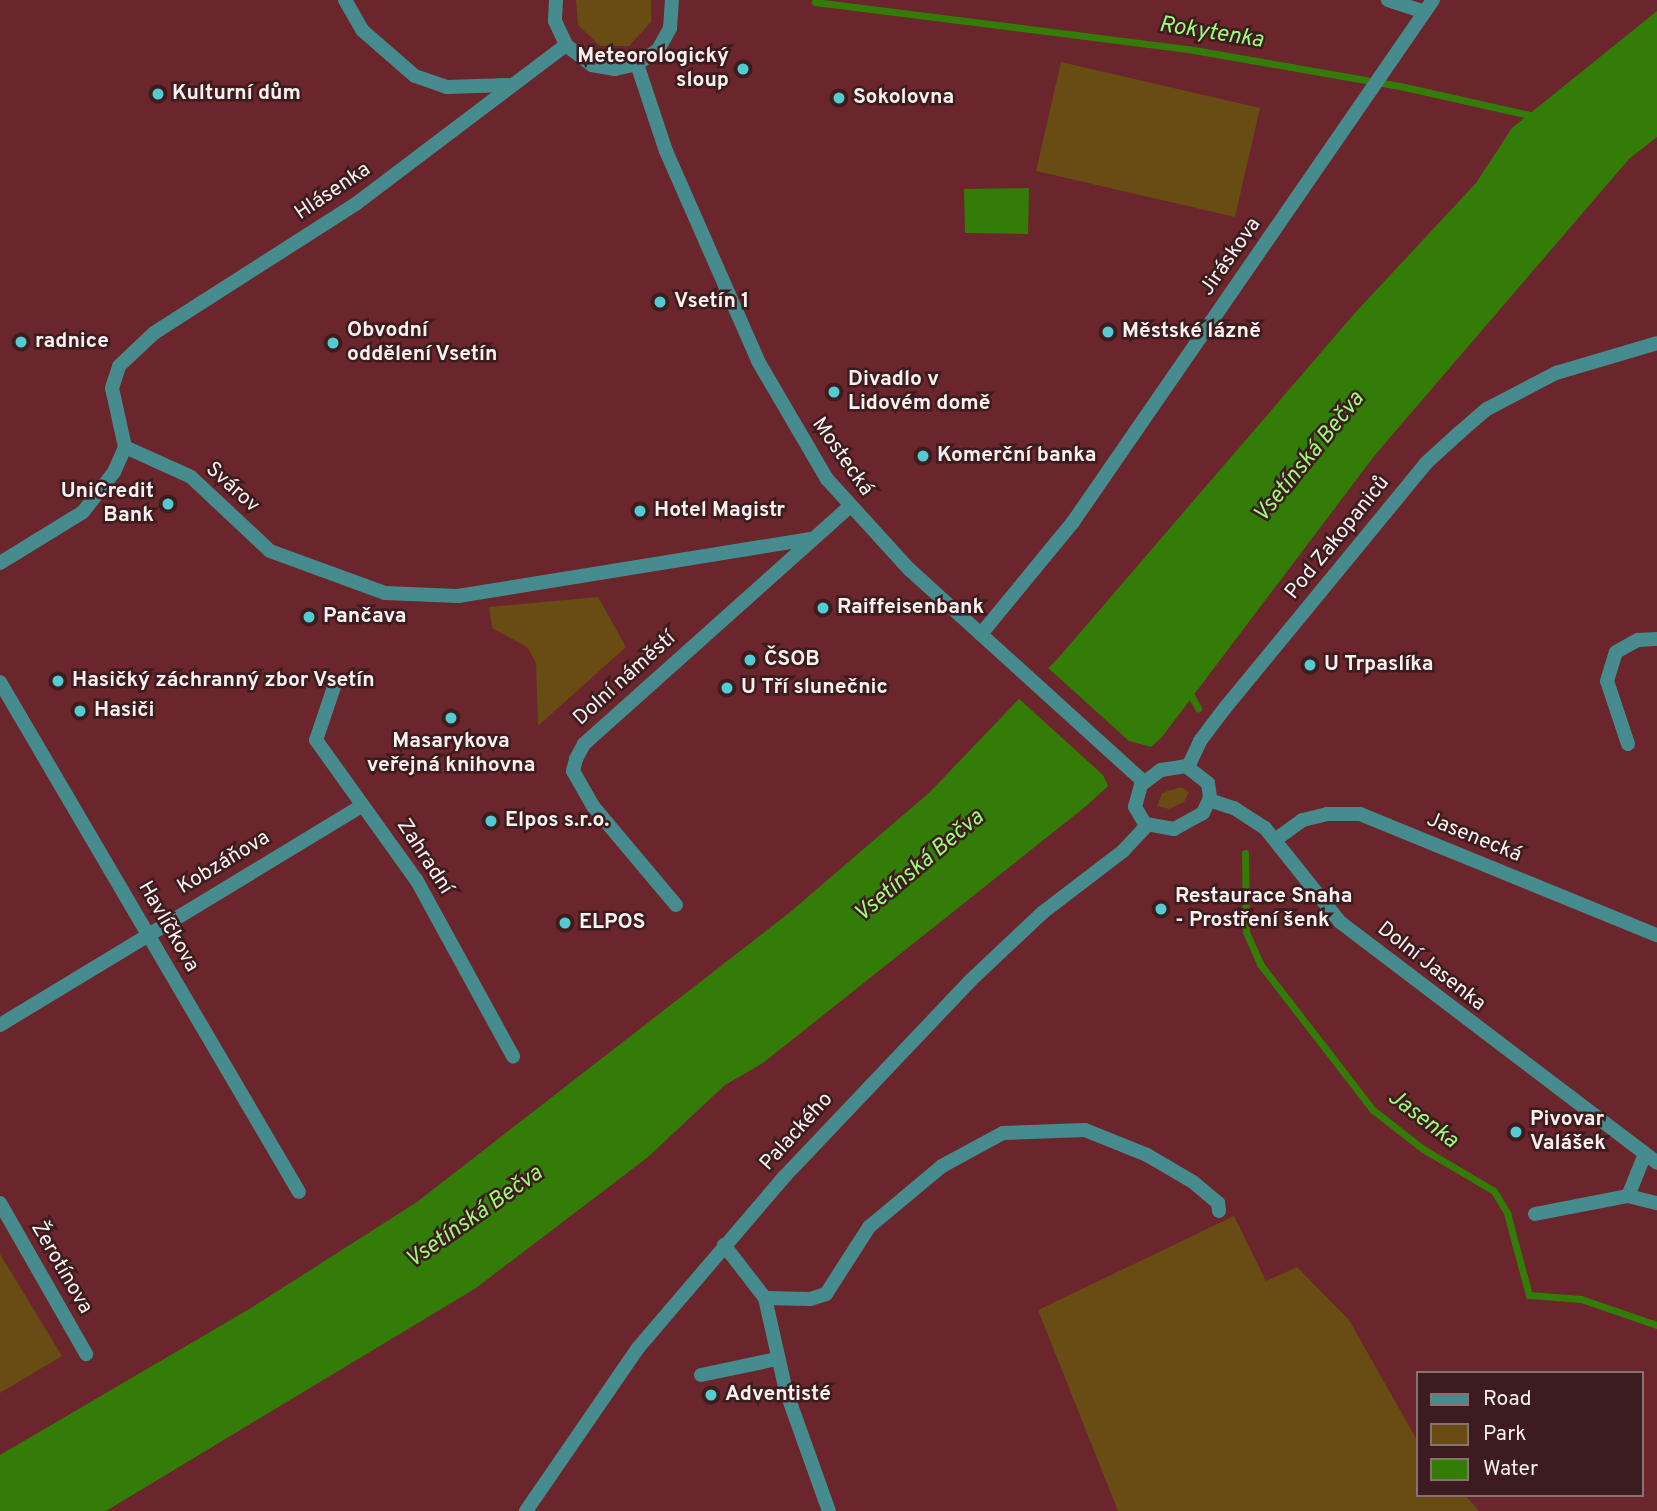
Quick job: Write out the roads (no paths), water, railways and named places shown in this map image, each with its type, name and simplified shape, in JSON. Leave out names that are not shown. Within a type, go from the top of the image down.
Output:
[{"type":"street","points":[[345,0],[362,30],[415,76],[447,87],[508,85]]},
{"type":"street","points":[[556,0],[555,21],[566,45],[592,65],[615,69],[637,64],[665,40],[673,16],[672,0]]},
{"type":"street","points":[[1388,0],[1428,6]]},
{"type":"street","name":"Jiráskova","points":[[981,634],[1073,522],[1428,6]]},
{"type":"street","name":"Hlásenka","points":[[125,447],[112,388],[119,366],[154,332],[357,203],[468,122],[508,85],[566,45]]},
{"type":"street","name":"Mostecká","points":[[637,64],[666,151],[758,360],[808,449],[849,507],[1016,667],[1139,779]]},
{"type":"street","name":"Pod Zakopaniců","points":[[1188,767],[1210,726],[1426,463],[1487,409],[1556,373],[1657,343]]},
{"type":"street","points":[[0,564],[83,512],[114,472],[125,447]]},
{"type":"street","name":"Svárov","points":[[125,447],[191,477],[271,551],[385,593]]},
{"type":"street","name":"Dolní náměstí","points":[[676,905],[593,806],[573,771],[576,759],[584,744],[809,539],[849,507]]},
{"type":"street","name":"Dolní náměstí","points":[[385,593],[458,596],[809,539]]},
{"type":"street","points":[[1628,744],[1606,681],[1616,652],[1638,640],[1657,639]]},
{"type":"street","name":"Havlíčkova","points":[[0,682],[299,1192]]},
{"type":"street","name":"Zahradní","points":[[335,684],[316,740],[417,881],[513,1056]]},
{"type":"street","points":[[1188,767],[1206,779],[1209,800],[1200,816],[1183,827],[1163,830],[1147,825],[1135,805],[1139,779],[1164,768],[1188,767]]},
{"type":"street","name":"Dolní Jasenka","points":[[1209,800],[1244,813],[1275,840],[1340,922],[1657,1163]]},
{"type":"street","name":"Kobzáňova","points":[[0,1025],[147,933],[363,805]]},
{"type":"street","name":"Jasenecká","points":[[1275,840],[1303,820],[1327,814],[1360,814],[1657,935]]},
{"type":"street","name":"Palackého","points":[[526,1511],[602,1395],[724,1245],[851,1103],[980,971],[1042,913],[1123,851],[1147,825]]},
{"type":"street","points":[[765,1298],[810,1299],[826,1294],[869,1227],[942,1166],[1003,1133],[1085,1130],[1147,1155],[1193,1182],[1218,1203],[1219,1211]]},
{"type":"street","points":[[1628,1196],[1645,1154]]},
{"type":"street","points":[[1535,1214],[1628,1196],[1657,1203]]},
{"type":"street","name":"Žerotínova","points":[[0,1203],[86,1354]]},
{"type":"street","points":[[724,1245],[765,1298],[777,1359],[830,1511]]},
{"type":"street","points":[[701,1375],[777,1359]]},
{"type":"water","name":"Vsetínská Bečva","points":[[1657,11],[1657,137],[1629,159],[1375,455],[1162,737],[1085,807],[763,1063],[725,1085],[648,1157],[476,1288],[106,1511],[0,1511],[0,1455],[251,1308],[417,1202],[789,913],[930,792],[1060,656],[1354,314],[1476,183],[1512,128]]},
{"type":"water","points":[[1029,188],[1028,234],[965,233],[964,189]]},
{"type":"waterway","name":"Rokytenka","points":[[815,2],[1188,49],[1400,86],[1539,117]]},
{"type":"waterway","name":"Jasenka","points":[[1188,690],[1198,708]]},
{"type":"waterway","name":"Jasenka","points":[[1245,853],[1246,932],[1260,964],[1373,1110],[1423,1149],[1494,1191],[1507,1213],[1529,1295],[1581,1299],[1657,1325]]},
{"type":"place","name":"Meteorologický sloup","points":[[743,69]]},
{"type":"place","name":"Kulturní dům","points":[[158,94]]},
{"type":"place","name":"Sokolovna","points":[[839,98]]},
{"type":"place","name":"Vsetín 1","points":[[660,302]]},
{"type":"place","name":"Městské lázně","points":[[1108,332]]},
{"type":"place","name":"radnice","points":[[21,342]]},
{"type":"place","name":"Obvodní oddělení Vsetín","points":[[333,343]]},
{"type":"place","name":"Divadlo v Lidovém domě","points":[[834,392]]},
{"type":"place","name":"Komerční banka","points":[[923,456]]},
{"type":"place","name":"UniCredit Bank","points":[[168,504]]},
{"type":"place","name":"Hotel Magistr","points":[[640,511]]},
{"type":"place","name":"Raiffeisenbank","points":[[823,608]]},
{"type":"place","name":"Pančava","points":[[309,617]]},
{"type":"place","name":"ČSOB","points":[[750,660]]},
{"type":"place","name":"U Trpaslíka","points":[[1310,665]]},
{"type":"place","name":"Hasičký záchranný zbor Vsetín","points":[[58,681]]},
{"type":"place","name":"U Tří slunečnic","points":[[727,688]]},
{"type":"place","name":"Hasiči","points":[[80,711]]},
{"type":"place","name":"Masarykova veřejná knihovna","points":[[451,718]]},
{"type":"place","name":"Elpos s.r.o.","points":[[491,821]]},
{"type":"place","name":"Restaurace Snaha - Prostření šenk","points":[[1161,909]]},
{"type":"place","name":"ELPOS","points":[[565,923]]},
{"type":"place","name":"Pivovar Valášek","points":[[1516,1132]]},
{"type":"place","name":"Adventisté","points":[[711,1395]]}]
